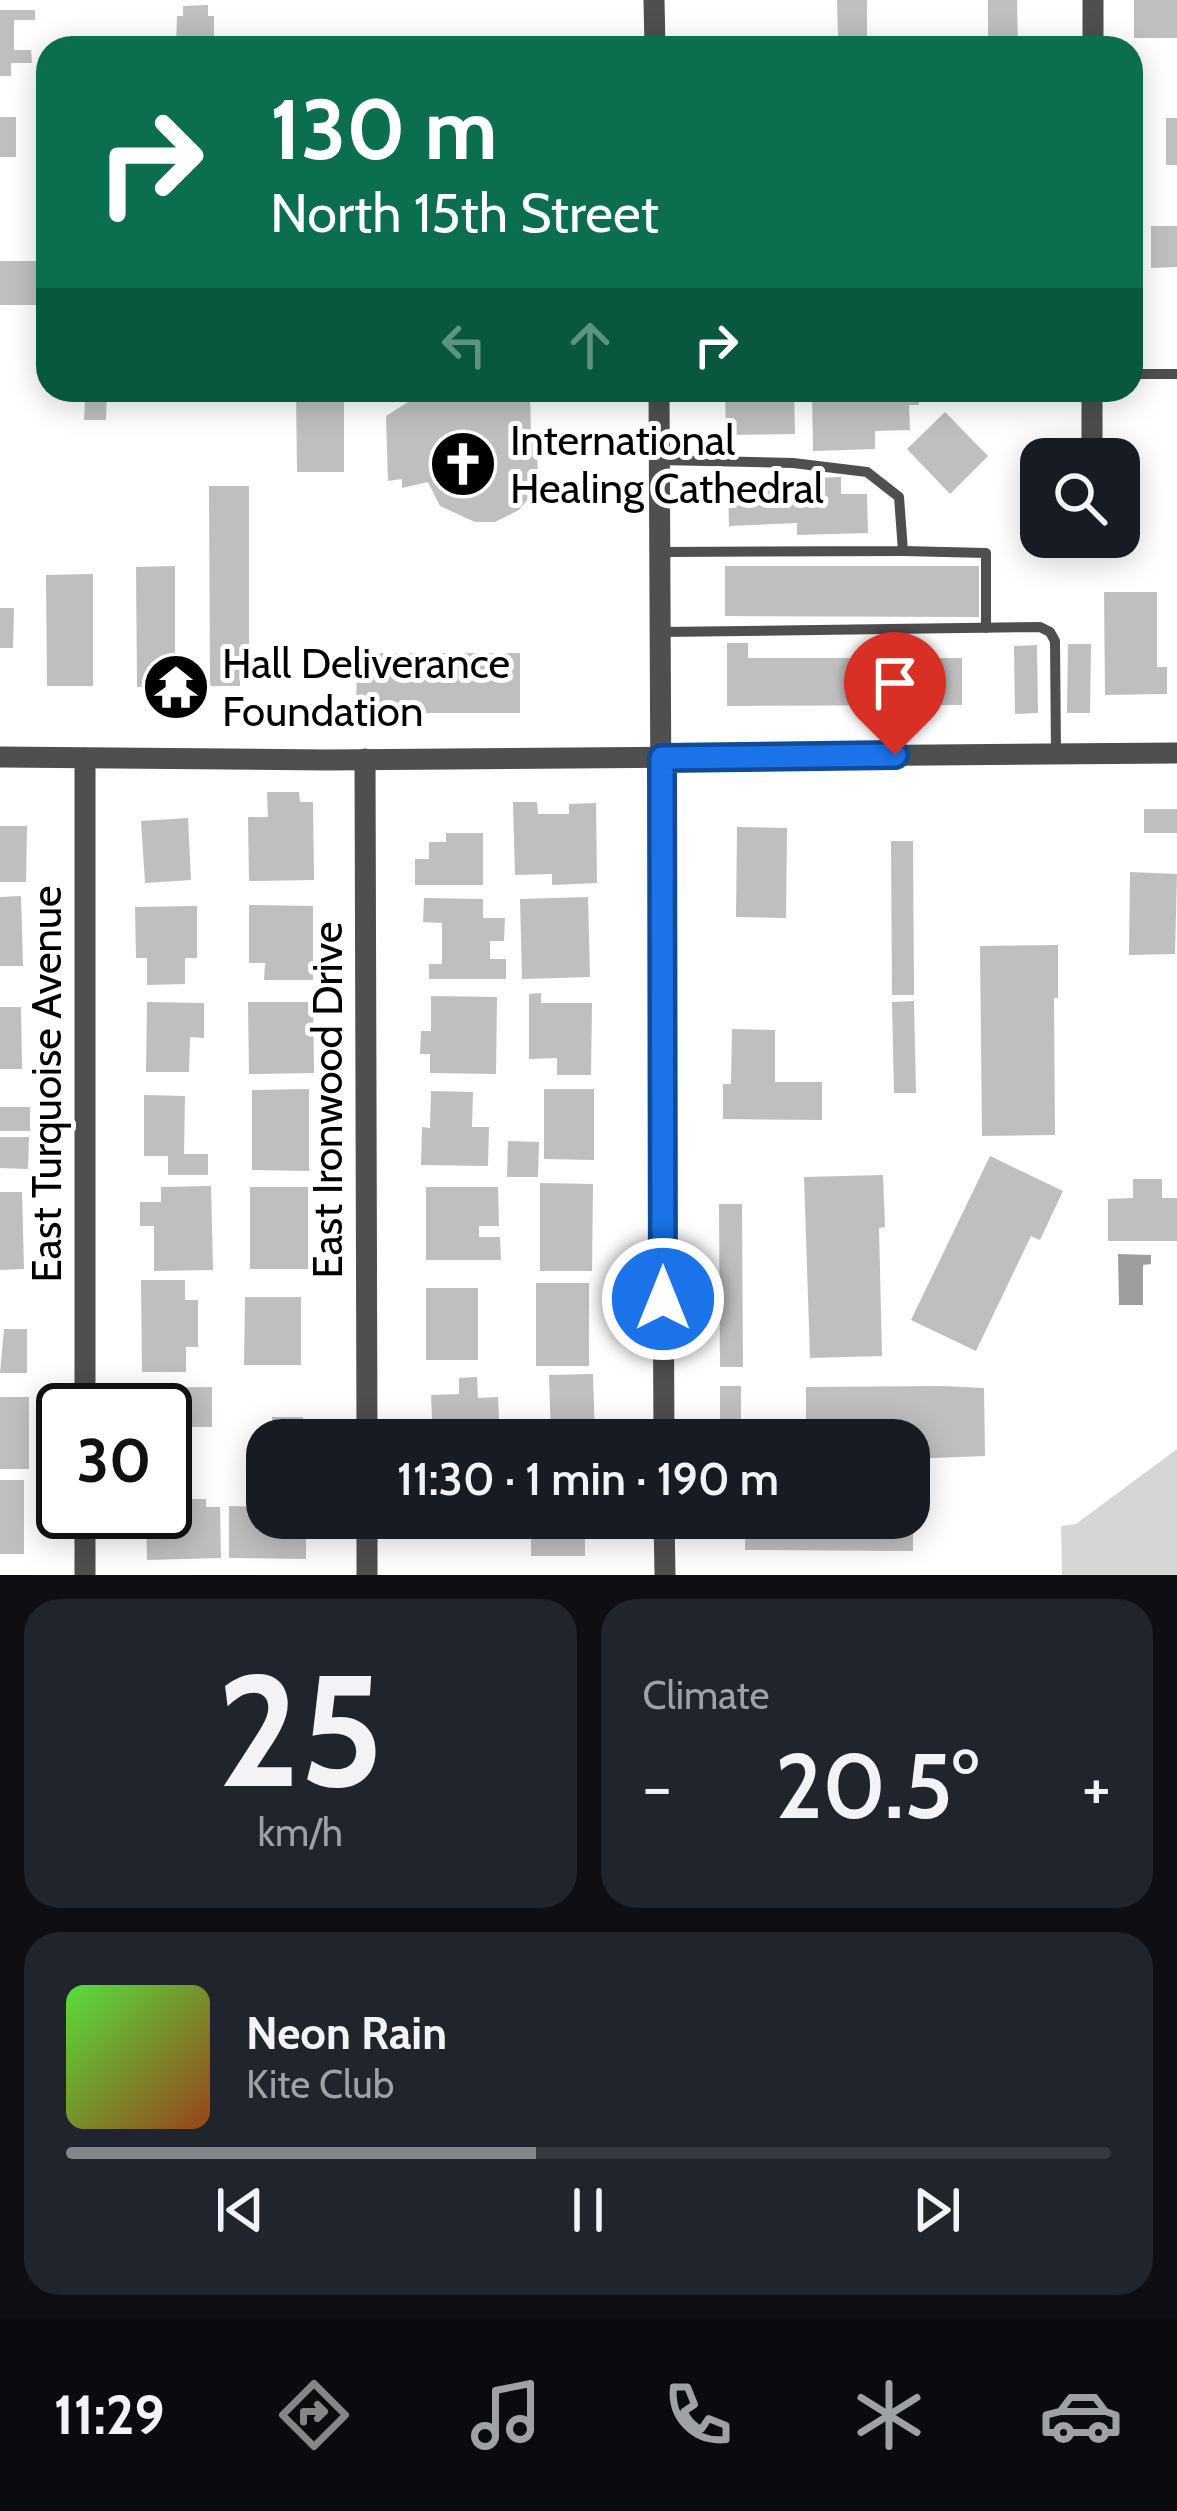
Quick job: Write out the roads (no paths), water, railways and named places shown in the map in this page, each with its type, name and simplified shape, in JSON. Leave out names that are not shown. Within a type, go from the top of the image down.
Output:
[{"type":"street","points":[[654,0],[655,36]]},
{"type":"street","points":[[1093,0],[1093,36]]},
{"type":"street","points":[[659,402],[664,1419]]},
{"type":"street","points":[[1092,402],[1092,438]]},
{"type":"street","points":[[0,758],[1177,753]]},
{"type":"street","name":"East Turquoise Avenue","points":[[85,758],[85,1383]]},
{"type":"street","name":"East Ironwood Drive","points":[[365,759],[367,1419]]},
{"type":"street","points":[[85,1539],[85,1575]]},
{"type":"street","points":[[367,1539],[367,1575]]},
{"type":"street","points":[[664,1539],[664,1575]]},
{"type":"lane","points":[[1143,374],[1177,374]]},
{"type":"lane","points":[[660,460],[793,463],[867,472],[898,496],[903,551]]},
{"type":"lane","points":[[660,552],[986,553],[986,628]]},
{"type":"lane","points":[[661,632],[1040,627],[1055,641],[1056,754]]},
{"type":"place","name":"International Healing Cathedral","points":[[463,464]]},
{"type":"place","name":"Hall Deliverance Foundation","points":[[176,687]]}]
